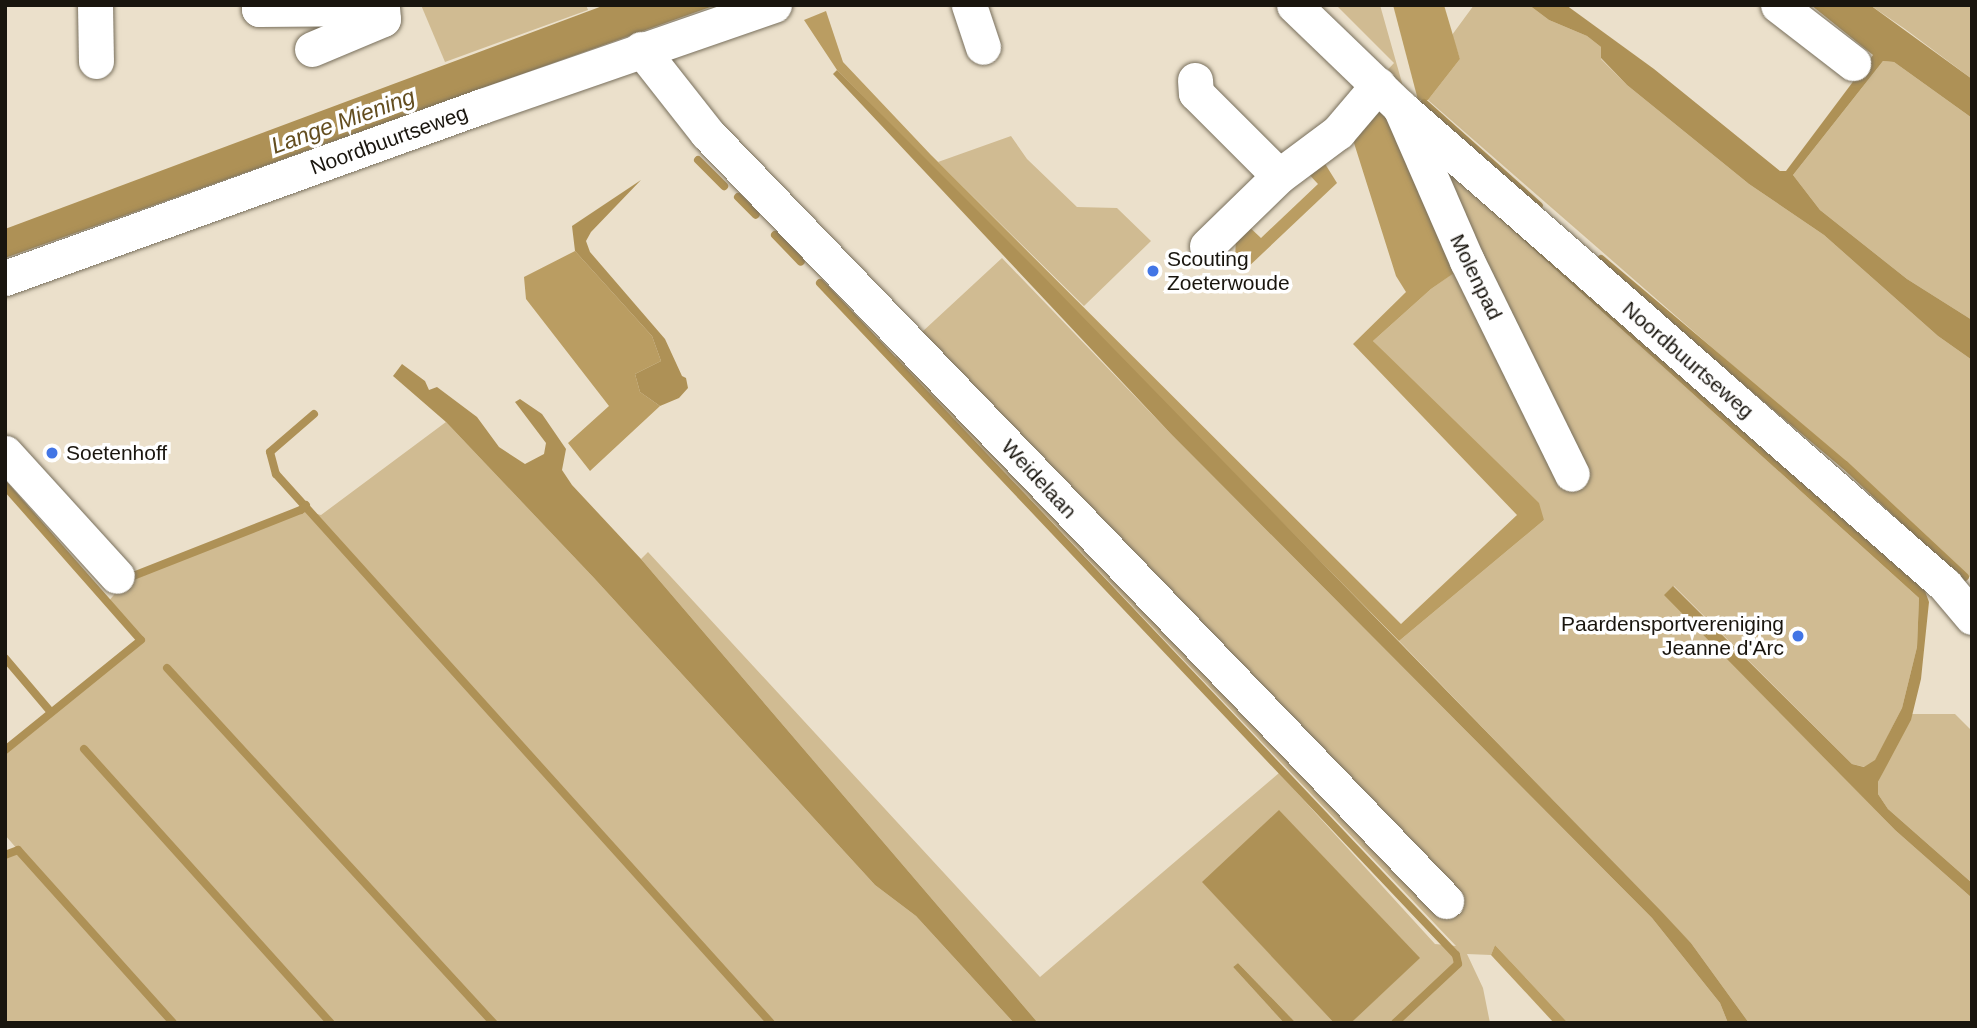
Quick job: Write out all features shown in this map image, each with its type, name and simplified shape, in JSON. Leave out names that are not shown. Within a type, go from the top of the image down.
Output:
[{"type":"street","points":[[95,5],[96,61]]},
{"type":"street","points":[[259,5],[259,9],[382,7],[383,19],[312,49]]},
{"type":"street","name":"Noordbuurtseweg","points":[[5,278],[774,5]]},
{"type":"street","points":[[968,5],[983,47]]},
{"type":"street","name":"Noordbuurtseweg","points":[[1294,5],[1389,96],[1945,585],[1972,617]]},
{"type":"street","points":[[1778,5],[1853,64]]},
{"type":"street","name":"Weidelaan","points":[[642,50],[707,133],[1446,901]]},
{"type":"street","points":[[1195,80],[1196,93],[1279,176]]},
{"type":"street","points":[[1207,246],[1279,176],[1389,96]]},
{"type":"street","name":"Molenpad","points":[[1389,96],[1572,474]]},
{"type":"street","points":[[5,453],[117,576]]},
{"type":"shaded area","points":[[421,5],[586,5],[588,10],[445,62]]},
{"type":"shaded area","points":[[1336,5],[1380,5],[1404,90],[1382,76],[1394,63]]},
{"type":"shaded area","points":[[1393,5],[1444,5],[1460,59],[1428,100],[1418,100]]},
{"type":"shaded area","points":[[1474,5],[1529,5],[1549,20],[1587,36],[1601,47],[1601,59],[1627,85],[1749,184],[1824,235],[1938,336],[1972,360],[1972,579],[1840,459],[1428,100],[1460,59],[1452,35]]},
{"type":"shaded area","points":[[1870,5],[1972,5],[1972,79],[1905,29]]},
{"type":"shaded area","points":[[826,11],[843,62],[931,155],[1401,624],[1517,515],[1353,344],[1406,292],[1396,276],[1354,143],[1357,129],[1379,111],[1391,112],[1464,266],[1431,289],[1373,341],[1539,503],[1544,520],[1399,641],[837,70],[804,20]]},
{"type":"shaded area","points":[[1883,61],[1894,62],[1972,118],[1972,320],[1907,279],[1820,210],[1793,175]]},
{"type":"shaded area","points":[[1391,112],[1459,168],[1452,176],[1919,598],[1917,647],[1902,708],[1875,761],[1865,767],[1852,764],[1674,586],[1665,595],[1895,830],[1972,898],[1972,1023],[1749,1023],[1691,943],[1399,641],[1544,520],[1373,341],[1431,289],[1463,266]]},
{"type":"shaded area","points":[[1011,136],[1027,159],[1077,207],[1117,208],[1151,241],[1084,306],[938,162]]},
{"type":"shaded area","points":[[1322,159],[1337,183],[1245,270],[1235,259],[1236,238],[1245,223],[1261,238],[1318,184],[1303,168]]},
{"type":"shaded area","points":[[575,251],[652,336],[661,361],[635,374],[640,392],[660,406],[590,471],[568,443],[609,406],[526,299],[524,277]]},
{"type":"shaded area","points":[[1002,258],[1171,434],[1652,918],[1720,1003],[1728,1023],[1568,1023],[1495,945],[1491,955],[1467,954],[1483,988],[1490,1023],[1351,1023],[1419,958],[1203,882],[1334,1023],[1296,1023],[1238,963],[1233,967],[1284,1023],[1038,1023],[641,559],[648,552],[1040,977],[1279,773],[1435,944],[1456,946],[895,357]]},
{"type":"shaded area","points":[[446,422],[594,578],[875,885],[916,916],[1014,1023],[5,1023],[5,855],[18,850],[5,835],[5,750],[140,640],[108,602],[128,578],[301,510],[321,515]]},
{"type":"shaded area","points":[[1911,714],[1955,714],[1972,731],[1972,883],[1888,809],[1878,794],[1878,782]]},
{"type":"shaded area","points":[[1495,945],[1568,1023],[1554,1023],[1491,955]]},
{"type":"water","name":"Lange Miening","points":[[605,5],[716,5],[5,258],[5,229]]},
{"type":"water","points":[[1529,5],[1566,5],[1654,69],[1780,171],[1786,171],[1873,55],[1811,5],[1870,5],[1972,79],[1972,118],[1894,62],[1883,61],[1793,175],[1820,210],[1907,279],[1972,320],[1972,360],[1938,336],[1824,235],[1749,184],[1627,85],[1601,58],[1601,47],[1587,36],[1549,20]]},
{"type":"water","points":[[837,70],[1040,273],[1661,911],[1691,943],[1749,1023],[1728,1023],[1720,1003],[1652,918],[1171,434],[833,74]]},
{"type":"water","points":[[1459,168],[1781,456],[1925,591],[1929,602],[1921,679],[1911,720],[1878,782],[1878,794],[1888,809],[1972,883],[1972,898],[1895,830],[1664,595],[1673,586],[1852,764],[1864,767],[1875,760],[1902,708],[1917,647],[1919,598],[1452,176]]},
{"type":"water","points":[[641,180],[591,232],[586,241],[590,252],[665,339],[682,376],[686,378],[688,388],[679,398],[660,406],[640,392],[635,374],[661,361],[652,336],[575,251],[572,226]]},
{"type":"water","points":[[402,364],[425,381],[429,390],[437,387],[477,417],[499,447],[525,464],[544,454],[546,443],[515,402],[520,399],[542,414],[566,449],[562,470],[572,485],[641,559],[1038,1023],[1014,1023],[916,916],[875,885],[594,578],[446,422],[393,376]]},
{"type":"water","points":[[1279,810],[1420,958],[1351,1023],[1334,1023],[1202,882]]},
{"type":"water","points":[[1238,963],[1296,1023],[1284,1023],[1233,967]]},
{"type":"waterway","points":[[1424,103],[1539,206]]},
{"type":"waterway","points":[[698,160],[724,186]]},
{"type":"waterway","points":[[738,197],[756,215]]},
{"type":"waterway","points":[[775,235],[801,262]]},
{"type":"waterway","points":[[1601,259],[1845,465],[1965,577]]},
{"type":"waterway","points":[[820,283],[1456,955],[1458,964],[1395,1023]]},
{"type":"waterway","points":[[314,414],[270,452],[276,474],[771,1023]]},
{"type":"waterway","points":[[5,486],[141,640],[5,750]]},
{"type":"waterway","points":[[128,578],[301,510],[306,505]]},
{"type":"waterway","points":[[5,658],[50,711]]},
{"type":"waterway","points":[[167,668],[494,1023]]},
{"type":"waterway","points":[[84,749],[331,1023]]},
{"type":"waterway","points":[[5,855],[18,850],[173,1023]]},
{"type":"place","name":"Scouting Zoeterwoude","points":[[1153,271]]},
{"type":"place","name":"Soetenhoff","points":[[52,453]]},
{"type":"place","name":"Paardensportvereniging Jeanne d'Arc","points":[[1798,636]]}]
